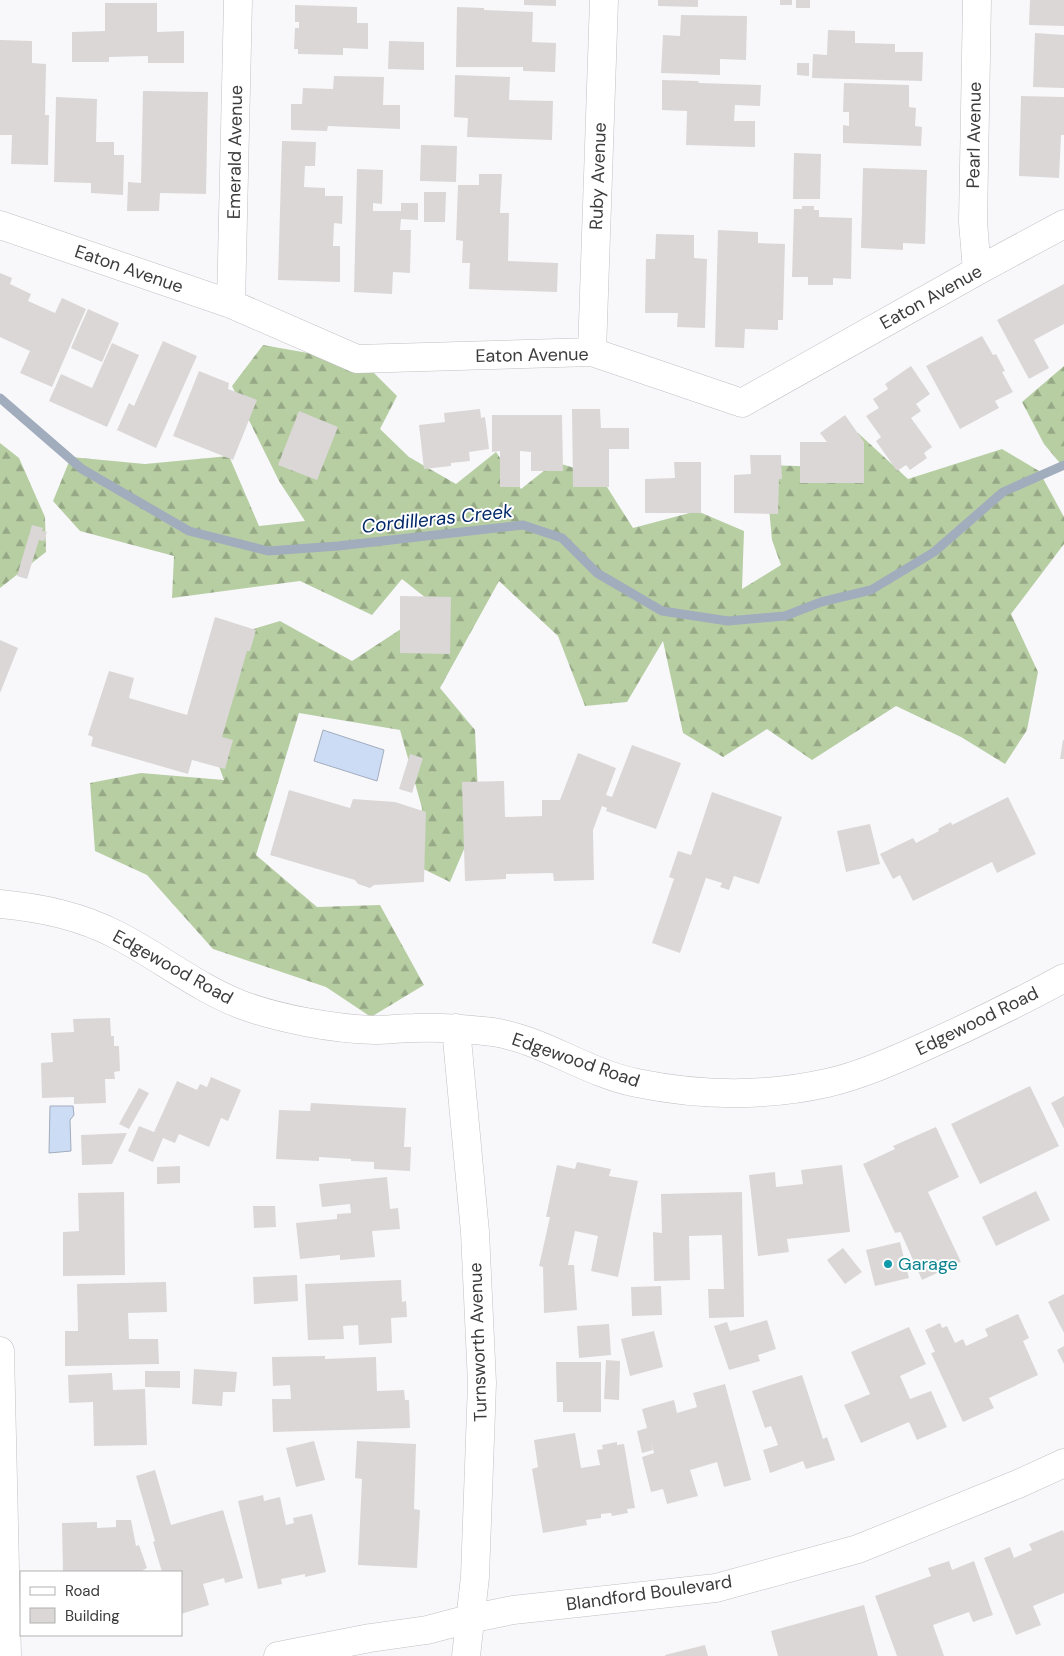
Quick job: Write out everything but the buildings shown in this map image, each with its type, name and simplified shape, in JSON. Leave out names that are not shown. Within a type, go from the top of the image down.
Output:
[{"type":"street","name":"Emerald Avenue","points":[[231,304],[238,0]]},
{"type":"street","name":"Ruby Avenue","points":[[592,352],[604,0]]},
{"type":"street","name":"Pearl Avenue","points":[[977,0],[973,222],[977,271]]},
{"type":"street","name":"Eaton Avenue","points":[[0,225],[231,304],[357,358],[592,352],[742,403],[1064,224]]},
{"type":"street","name":"Edgewood Road","points":[[0,904],[30,907],[75,916],[118,935],[201,986],[242,1005],[287,1018],[375,1030],[456,1028],[498,1033],[538,1044],[591,1068],[632,1082],[678,1090],[725,1094],[779,1091],[828,1083],[879,1067],[953,1034],[1064,978]]},
{"type":"street","name":"Turnsworth Avenue","points":[[456,1028],[475,1232],[482,1383],[475,1577],[466,1656]]},
{"type":"street","points":[[0,1351],[7,1656]]},
{"type":"street","name":"Blandford Boulevard","points":[[278,1656],[370,1638],[427,1630],[513,1610],[716,1588],[858,1549],[1064,1463]]},
{"type":"green space","points":[[263,345],[364,363],[397,396],[380,429],[409,457],[456,484],[496,452],[521,489],[555,462],[600,476],[633,528],[697,511],[744,531],[742,589],[781,565],[772,540],[765,465],[828,467],[858,433],[908,479],[1002,449],[1039,471],[1064,517],[1064,544],[1011,614],[1038,672],[1027,730],[1005,764],[961,737],[896,706],[812,760],[767,729],[723,757],[683,733],[663,641],[627,702],[585,706],[558,636],[499,581],[440,688],[475,730],[479,814],[450,882],[415,865],[422,808],[400,730],[299,713],[256,855],[317,907],[380,905],[424,985],[371,1017],[326,987],[213,949],[147,875],[95,851],[90,783],[141,773],[224,780],[195,701],[217,640],[280,621],[352,661],[436,606],[402,579],[372,615],[300,581],[172,598],[174,556],[80,531],[53,501],[71,457],[145,464],[229,456],[259,526],[305,521],[279,481],[232,386]]},
{"type":"green space","points":[[1064,366],[1064,468],[1044,444],[1022,402]]},
{"type":"green space","points":[[0,443],[19,458],[45,517],[46,552],[0,588]]},
{"type":"water","points":[[323,730],[384,750],[377,781],[314,761]]},
{"type":"water","points":[[50,1106],[73,1106],[74,1115],[70,1120],[71,1151],[49,1153]]},
{"type":"waterway","name":"Cordilleras Creek","points":[[0,398],[82,469],[189,531],[268,551],[338,546],[523,525],[562,538],[597,573],[662,611],[728,621],[785,616],[821,602],[871,590],[934,552],[1003,492],[1064,465]]},
{"type":"place","name":"Garage","points":[[888,1264]]}]
